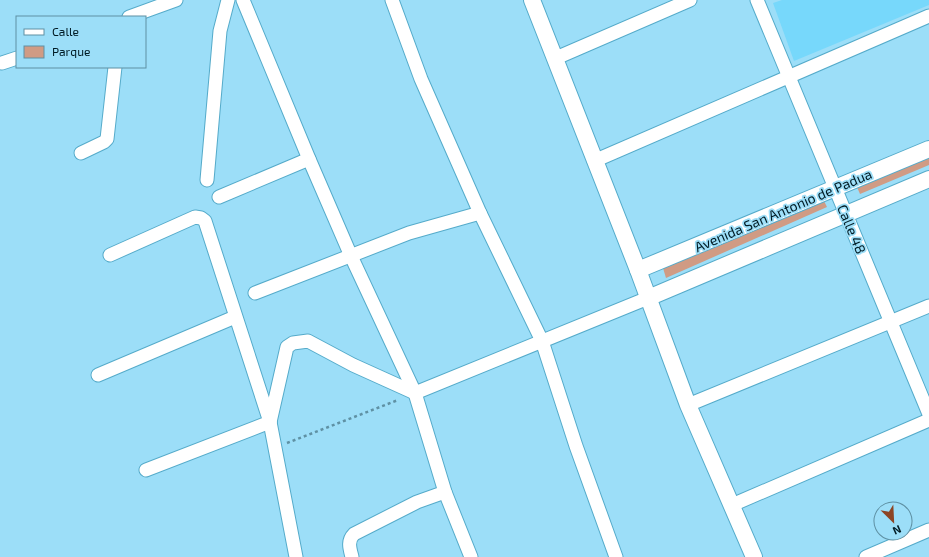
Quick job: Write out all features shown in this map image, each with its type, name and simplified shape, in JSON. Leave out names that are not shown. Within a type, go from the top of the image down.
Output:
[{"type":"street","points":[[132,16],[176,0]]},
{"type":"street","points":[[207,180],[220,31],[228,0]]},
{"type":"street","points":[[243,0],[351,256],[415,393],[445,492],[471,557]]},
{"type":"street","points":[[392,0],[421,78],[480,213],[542,341],[576,446],[616,557]]},
{"type":"street","points":[[532,0],[638,270],[688,405],[754,557]]},
{"type":"street","points":[[556,58],[690,0]]},
{"type":"street","name":"Calle 48","points":[[757,0],[929,414]]},
{"type":"street","points":[[594,161],[929,16]]},
{"type":"street","points":[[2,63],[16,58]]},
{"type":"street","points":[[81,153],[104,142],[107,139],[115,68]]},
{"type":"street","name":"Avenida San Antonio de Padua","points":[[638,270],[929,149]]},
{"type":"street","points":[[219,197],[309,159]]},
{"type":"street","name":"Avenida San Antonio de Padua","points":[[648,298],[929,180]]},
{"type":"street","points":[[255,293],[408,233],[480,213]]},
{"type":"street","points":[[110,255],[194,218],[201,218],[205,222],[270,422],[296,557]]},
{"type":"street","points":[[270,422],[287,346],[293,343],[308,341],[353,365],[415,393],[648,298]]},
{"type":"street","points":[[688,405],[929,306]]},
{"type":"street","points":[[98,375],[235,316]]},
{"type":"street","points":[[732,505],[929,420]]},
{"type":"street","points":[[146,470],[270,422]]},
{"type":"street","points":[[352,557],[349,546],[350,538],[354,534],[417,502],[445,492]]},
{"type":"street","points":[[866,557],[929,530]]},
{"type":"path","points":[[275,447],[415,393]]},
{"type":"shaded area","points":[[782,0],[929,0],[929,5],[794,61],[773,3]]},
{"type":"green space","points":[[929,156],[929,165],[860,194],[857,187]]},
{"type":"green space","points":[[824,201],[827,207],[666,278],[663,268]]}]
